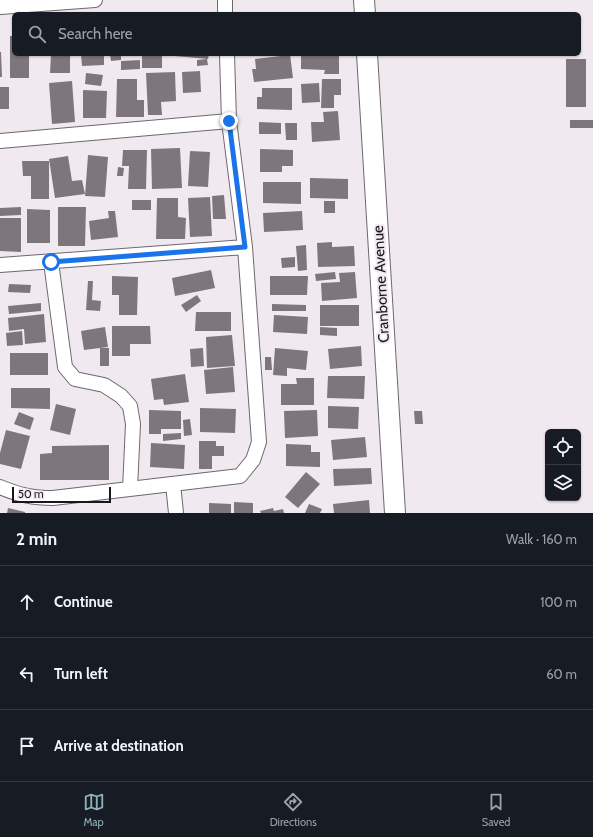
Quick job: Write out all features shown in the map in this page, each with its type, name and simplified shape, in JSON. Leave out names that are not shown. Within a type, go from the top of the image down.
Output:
[{"type":"street","points":[[0,7],[95,0]]},
{"type":"street","points":[[225,0],[225,12]]},
{"type":"street","points":[[364,0],[365,12]]},
{"type":"street","points":[[0,487],[19,494],[41,498],[54,498],[240,476],[253,460],[258,442],[245,247],[229,121],[226,56]]},
{"type":"street","name":"Cranborne Avenue","points":[[367,56],[395,513]]},
{"type":"street","points":[[0,141],[229,121]]},
{"type":"street","points":[[0,265],[245,247]]},
{"type":"street","points":[[51,262],[65,367],[75,379],[104,385],[121,396],[130,406],[133,424],[130,489]]},
{"type":"street","points":[[173,484],[176,513]]},
{"type":"building","points":[[10,36],[12,36],[12,56],[29,56],[29,78],[10,78]]},
{"type":"building","points":[[1,52],[2,77],[0,77]]},
{"type":"building","points":[[51,56],[70,56],[70,73],[50,73]]},
{"type":"building","points":[[81,56],[104,56],[104,65],[82,66]]},
{"type":"building","points":[[110,56],[121,56],[121,60],[111,61]]},
{"type":"building","points":[[142,56],[162,56],[162,68],[142,68]]},
{"type":"building","points":[[175,56],[209,56],[208,59]]},
{"type":"building","points":[[290,56],[293,78],[254,82],[252,69],[256,69],[255,59]]},
{"type":"building","points":[[301,56],[339,56],[339,74],[324,74],[325,70],[301,69]]},
{"type":"building","points":[[207,59],[208,65],[197,66],[197,60]]},
{"type":"building","points":[[566,59],[586,59],[586,107],[566,107]]},
{"type":"building","points":[[140,60],[140,69],[121,70],[121,61]]},
{"type":"building","points":[[200,71],[201,92],[183,93],[182,72]]},
{"type":"building","points":[[175,72],[176,101],[161,102],[162,115],[148,115],[146,73]]},
{"type":"building","points":[[86,73],[103,75],[101,86],[85,84]]},
{"type":"building","points":[[117,79],[137,79],[137,100],[144,100],[144,117],[116,117]]},
{"type":"building","points":[[322,79],[341,79],[341,95],[334,95],[334,108],[321,108]]},
{"type":"building","points":[[72,81],[75,122],[52,124],[49,83]]},
{"type":"building","points":[[319,83],[320,102],[302,103],[301,84]]},
{"type":"building","points":[[0,87],[9,87],[9,109],[0,109]]},
{"type":"building","points":[[262,88],[292,88],[292,110],[257,109],[257,97],[262,97]]},
{"type":"building","points":[[83,90],[107,91],[106,118],[83,118]]},
{"type":"building","points":[[338,111],[340,140],[312,142],[311,122],[324,122],[323,112]]},
{"type":"building","points":[[570,120],[593,120],[593,128],[570,128]]},
{"type":"building","points":[[259,122],[281,123],[281,134],[259,134]]},
{"type":"building","points":[[285,123],[297,123],[297,140],[286,140]]},
{"type":"building","points":[[180,148],[182,188],[152,189],[151,149]]},
{"type":"building","points":[[260,149],[293,150],[293,166],[282,166],[282,172],[260,172]]},
{"type":"building","points":[[123,150],[147,150],[146,189],[128,189],[129,166],[122,166]]},
{"type":"building","points":[[190,151],[210,152],[208,187],[188,186]]},
{"type":"building","points":[[88,155],[108,157],[105,197],[85,196]]},
{"type":"building","points":[[68,156],[72,181],[82,180],[85,194],[55,198],[49,159]]},
{"type":"building","points":[[22,161],[49,161],[49,199],[31,199],[31,176],[23,176]]},
{"type":"building","points":[[118,167],[124,168],[123,176],[117,176]]},
{"type":"building","points":[[310,178],[348,179],[348,199],[310,198]]},
{"type":"building","points":[[263,182],[301,182],[301,204],[263,203]]},
{"type":"building","points":[[224,195],[226,219],[213,219],[212,196]]},
{"type":"building","points":[[210,197],[212,236],[190,237],[188,198]]},
{"type":"building","points":[[157,198],[178,198],[178,217],[186,218],[185,239],[156,239]]},
{"type":"building","points":[[132,200],[151,200],[151,210],[132,210]]},
{"type":"building","points":[[324,201],[335,201],[335,213],[324,213]]},
{"type":"building","points":[[21,207],[21,215],[0,216],[0,208]]},
{"type":"building","points":[[58,207],[86,207],[85,246],[58,246]]},
{"type":"building","points":[[27,209],[50,210],[50,243],[27,243]]},
{"type":"building","points":[[108,211],[115,211],[118,237],[91,240],[89,221],[109,218]]},
{"type":"building","points":[[302,211],[303,230],[264,232],[263,213]]},
{"type":"building","points":[[0,218],[21,218],[21,252],[0,251]]},
{"type":"building","points":[[332,242],[332,247],[354,246],[355,266],[318,267],[317,243]]},
{"type":"building","points":[[306,245],[307,270],[298,271],[296,246]]},
{"type":"building","points":[[295,257],[295,267],[282,268],[281,258]]},
{"type":"building","points":[[211,270],[215,288],[175,296],[172,278]]},
{"type":"building","points":[[335,272],[336,279],[316,281],[315,274]]},
{"type":"building","points":[[355,272],[357,298],[322,301],[321,283],[340,282],[339,273]]},
{"type":"building","points":[[112,276],[138,277],[137,315],[119,315],[119,295],[112,295]]},
{"type":"building","points":[[270,276],[308,276],[307,295],[270,295]]},
{"type":"building","points":[[88,281],[93,281],[92,300],[101,301],[100,311],[86,310]]},
{"type":"building","points":[[9,284],[31,285],[30,293],[8,292]]},
{"type":"building","points":[[197,295],[201,301],[186,312],[181,305]]},
{"type":"building","points":[[41,303],[41,311],[9,314],[8,306]]},
{"type":"building","points":[[272,304],[306,305],[306,311],[272,311]]},
{"type":"building","points":[[320,305],[359,305],[359,326],[320,326]]},
{"type":"building","points":[[196,312],[231,312],[231,331],[195,331]]},
{"type":"building","points":[[44,314],[46,342],[25,344],[24,329],[9,331],[8,318]]},
{"type":"building","points":[[274,315],[308,317],[307,334],[273,332]]},
{"type":"building","points":[[112,326],[150,326],[151,344],[130,344],[130,356],[112,356]]},
{"type":"building","points":[[105,327],[108,347],[84,350],[81,331]]},
{"type":"building","points":[[320,327],[337,328],[337,336],[320,335]]},
{"type":"building","points":[[22,331],[23,345],[7,346],[6,333]]},
{"type":"building","points":[[232,335],[235,366],[207,368],[206,337]]},
{"type":"building","points":[[361,346],[362,366],[330,369],[328,349]]},
{"type":"building","points":[[100,348],[109,348],[109,366],[100,366]]},
{"type":"building","points":[[203,348],[204,366],[191,367],[190,349]]},
{"type":"building","points":[[275,348],[308,351],[306,370],[287,368],[287,376],[273,375]]},
{"type":"building","points":[[10,353],[48,353],[48,375],[10,375]]},
{"type":"building","points":[[265,357],[271,357],[272,370],[265,370]]},
{"type":"building","points":[[233,367],[235,392],[206,394],[204,370]]},
{"type":"building","points":[[185,374],[189,402],[164,405],[163,399],[154,400],[151,379]]},
{"type":"building","points":[[328,376],[365,376],[364,399],[327,398]]},
{"type":"building","points":[[296,378],[314,378],[314,405],[281,405],[281,384],[297,384]]},
{"type":"building","points":[[11,388],[50,388],[50,409],[11,408]]},
{"type":"building","points":[[56,404],[76,409],[70,435],[50,430]]},
{"type":"building","points":[[328,406],[359,407],[358,429],[328,428]]},
{"type":"building","points":[[200,408],[236,409],[235,433],[200,432]]},
{"type":"building","points":[[149,410],[181,411],[181,429],[161,429],[161,434],[149,434]]},
{"type":"building","points":[[317,410],[318,436],[285,438],[284,411]]},
{"type":"building","points":[[414,411],[422,411],[423,424],[415,424]]},
{"type":"building","points":[[19,412],[34,418],[30,430],[14,424]]},
{"type":"building","points":[[190,419],[192,435],[184,436],[183,420]]},
{"type":"building","points":[[6,430],[30,436],[21,469],[0,464],[0,453]]},
{"type":"building","points":[[181,433],[181,439],[163,441],[163,434]]},
{"type":"building","points":[[365,437],[367,457],[333,460],[331,440]]},
{"type":"building","points":[[199,441],[216,441],[216,446],[224,446],[224,456],[212,456],[212,469],[199,469]]},
{"type":"building","points":[[151,443],[185,445],[184,469],[150,467]]},
{"type":"building","points":[[286,444],[311,445],[311,452],[320,452],[320,467],[286,466]]},
{"type":"building","points":[[109,445],[109,480],[40,480],[40,454],[52,453],[52,446]]},
{"type":"building","points":[[371,468],[372,484],[334,486],[333,469]]},
{"type":"building","points":[[306,472],[320,484],[298,508],[285,497]]},
{"type":"building","points":[[369,500],[370,513],[334,513],[333,504]]},
{"type":"building","points":[[234,502],[253,503],[253,513],[234,513]]},
{"type":"building","points":[[209,503],[231,504],[231,513],[209,513]]},
{"type":"building","points":[[309,504],[322,509],[320,513],[305,513]]},
{"type":"building","points":[[8,508],[25,512],[25,513],[7,513]]},
{"type":"building","points":[[273,508],[274,511],[283,509],[284,513],[261,513],[260,511]]},
{"type":"route","points":[[51,262],[245,247],[229,121]]}]
